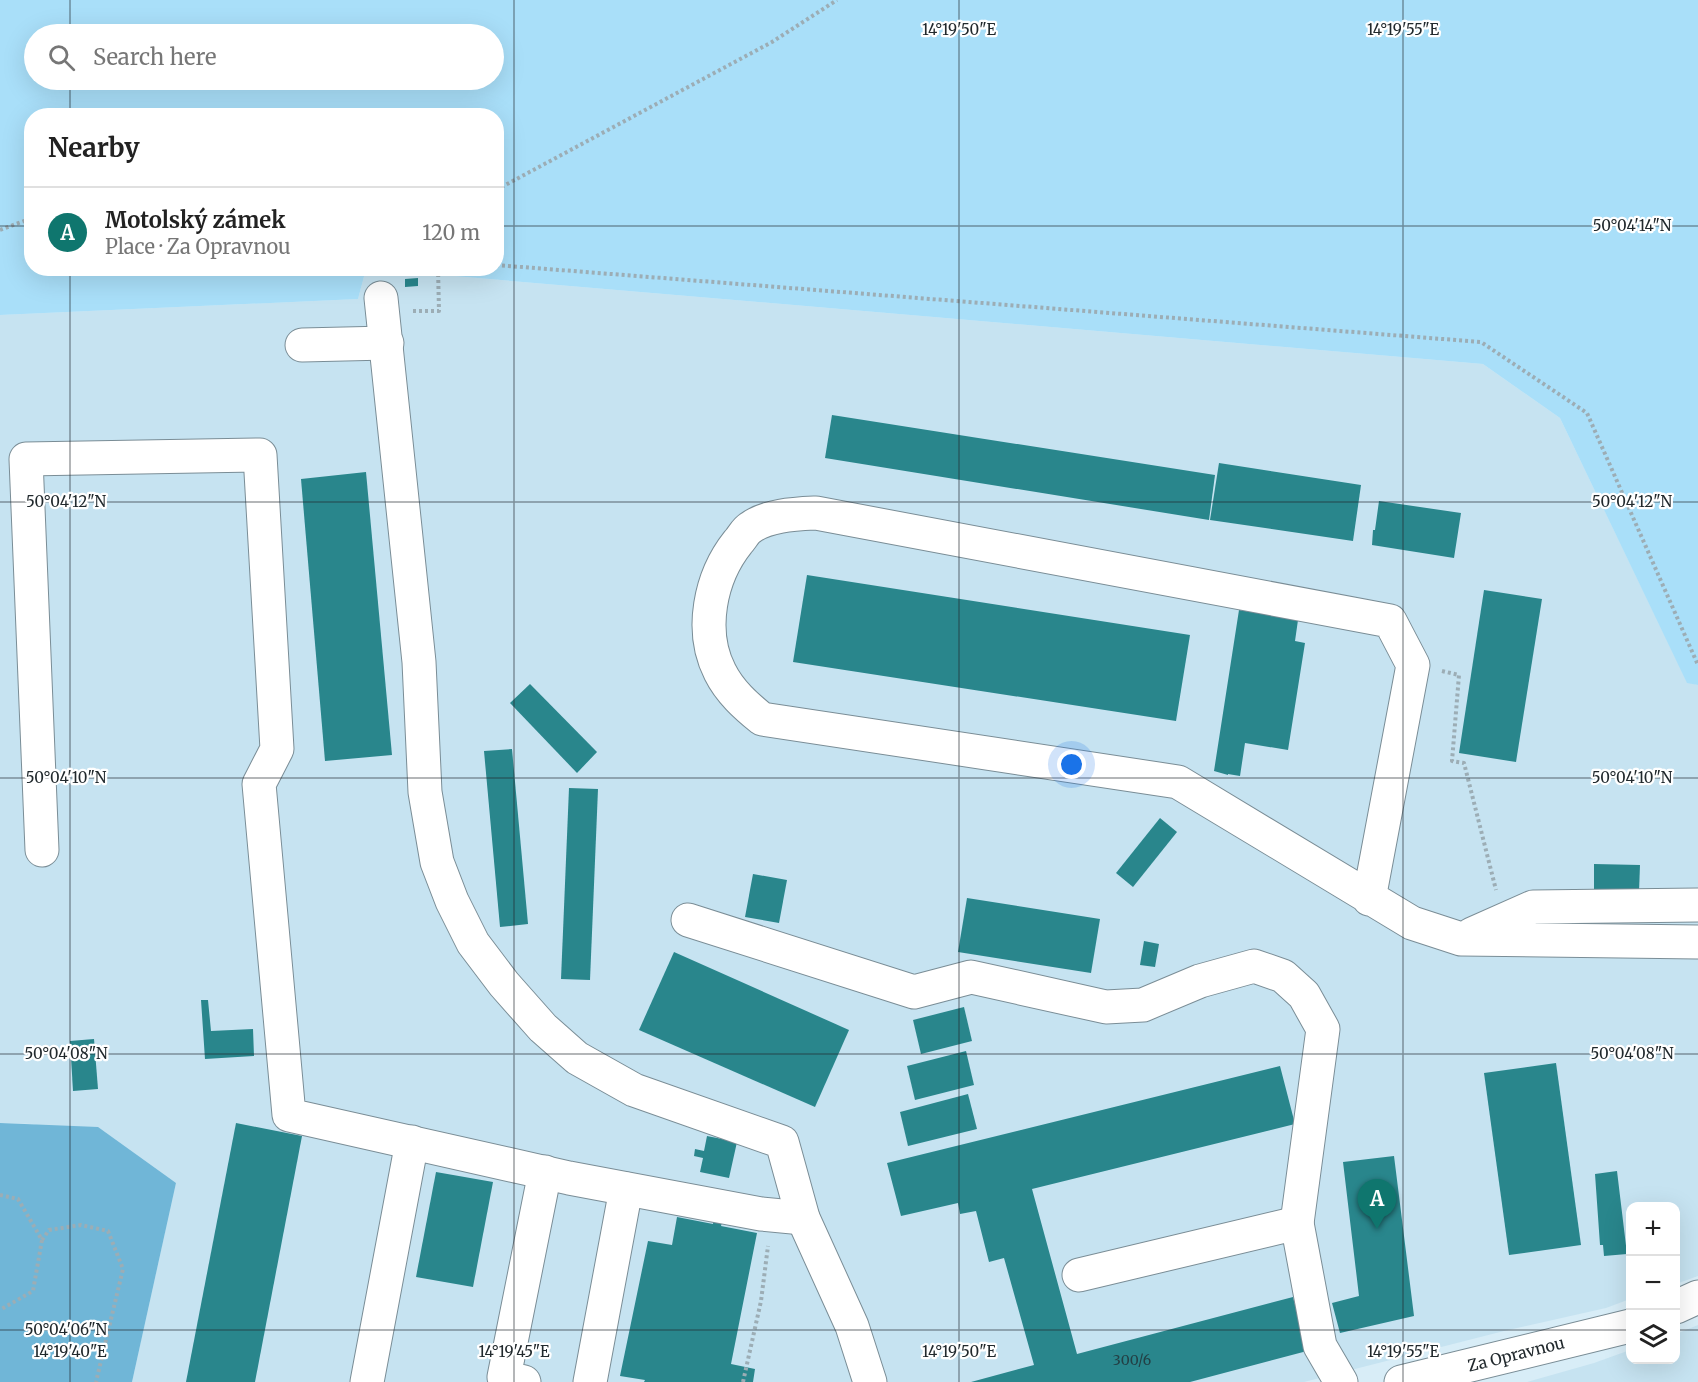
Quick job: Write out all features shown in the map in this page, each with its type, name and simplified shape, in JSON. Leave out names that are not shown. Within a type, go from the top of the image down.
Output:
[{"type":"street","points":[[302,345],[384,317],[419,662],[425,792],[437,861],[452,901],[473,943],[504,984],[543,1028],[577,1058],[634,1090],[782,1142],[788,1217],[852,1326],[870,1382]]},
{"type":"street","points":[[42,850],[26,459],[260,456],[277,749],[259,784],[289,1115],[626,1189],[788,1217]]},
{"type":"street","points":[[1369,899],[1413,665],[1390,621],[816,513],[778,516],[750,528],[730,553],[716,579],[710,611],[710,647],[720,672],[739,700],[762,719],[1178,782],[1369,899],[1412,923],[1461,939],[1698,942]]},
{"type":"street","points":[[1461,939],[1533,907],[1698,905]]},
{"type":"street","points":[[688,920],[914,992],[971,977],[1106,1007],[1143,1005],[1200,981],[1254,966],[1283,976],[1304,995],[1323,1029],[1297,1223],[1320,1346],[1341,1382]]},
{"type":"street","points":[[367,1382],[412,1142]]},
{"type":"street","points":[[524,1382],[504,1377],[545,1172]]},
{"type":"street","points":[[590,1382],[626,1189]]},
{"type":"street","points":[[1080,1275],[1297,1223]]},
{"type":"street","points":[[1680,1305],[1698,1297]]},
{"type":"street","name":"Za Opravnou","points":[[1401,1382],[1626,1327]]},
{"type":"path","points":[[504,186],[772,42],[837,0]]},
{"type":"path","points":[[0,230],[24,221]]},
{"type":"path","points":[[504,266],[1481,342],[1587,413],[1698,665]]},
{"type":"path","points":[[384,317],[439,311],[438,276]]},
{"type":"path","points":[[1413,665],[1459,675],[1452,761],[1464,763],[1504,920]]},
{"type":"path","points":[[0,1195],[18,1199],[42,1240]]},
{"type":"path","points":[[743,1382],[761,1301],[788,1217]]},
{"type":"path","points":[[0,1310],[33,1291],[42,1240],[49,1230],[81,1225],[108,1231],[123,1269],[96,1382]]},
{"type":"shaded area","points":[[0,0],[1698,0],[1698,685],[1687,683],[1560,418],[1483,364],[454,276],[504,276],[504,108],[24,108],[24,276],[364,276],[358,299],[0,315]]},
{"type":"shaded area","points":[[364,276],[454,276],[1483,364],[1560,418],[1687,682],[1698,685],[1698,1276],[1680,1283],[1680,1202],[1626,1202],[1626,1300],[1606,1308],[1504,1331],[1304,1382],[132,1382],[176,1183],[34,1124],[0,1123],[0,315],[358,299]]},
{"type":"shaded area","points":[[0,1123],[98,1127],[176,1183],[132,1382],[0,1382]]},
{"type":"shaded area","points":[[1698,1325],[1698,1382],[1527,1382],[1626,1351],[1626,1364],[1680,1364],[1680,1332]]},
{"type":"building","points":[[418,278],[418,286],[405,287],[405,279]]},
{"type":"building","points":[[832,415],[1215,475],[1209,520],[825,458]]},
{"type":"building","points":[[1219,463],[1361,485],[1353,541],[1210,520]]},
{"type":"building","points":[[366,472],[392,755],[325,761],[301,479]]},
{"type":"building","points":[[1379,501],[1461,513],[1454,558],[1372,545]]},
{"type":"building","points":[[807,575],[1190,635],[1176,721],[793,662]]},
{"type":"building","points":[[1484,590],[1542,599],[1516,762],[1459,753]]},
{"type":"building","points":[[1239,610],[1270,615],[1299,613],[1295,641],[1305,643],[1288,750],[1245,743],[1240,776],[1214,771]]},
{"type":"building","points":[[530,684],[597,752],[577,773],[510,703]]},
{"type":"building","points":[[512,749],[528,924],[500,927],[484,751]]},
{"type":"building","points":[[569,788],[598,789],[590,980],[561,979]]},
{"type":"building","points":[[1160,818],[1177,832],[1133,887],[1116,873]]},
{"type":"building","points":[[1594,864],[1640,865],[1639,892],[1594,892]]},
{"type":"building","points":[[753,874],[787,880],[779,923],[745,917]]},
{"type":"building","points":[[967,898],[1100,919],[1091,973],[958,952]]},
{"type":"building","points":[[1144,941],[1159,944],[1155,967],[1140,965]]},
{"type":"building","points":[[674,952],[849,1030],[815,1107],[639,1030]]},
{"type":"building","points":[[201,1000],[208,1000],[211,1031],[253,1029],[254,1056],[205,1059]]},
{"type":"building","points":[[964,1007],[972,1041],[921,1054],[913,1020]]},
{"type":"building","points":[[94,1039],[98,1089],[73,1091],[70,1041]]},
{"type":"building","points":[[966,1051],[974,1085],[915,1100],[907,1066]]},
{"type":"building","points":[[1556,1063],[1581,1245],[1509,1255],[1484,1073]]},
{"type":"building","points":[[1280,1066],[1295,1124],[1032,1189],[1077,1354],[1293,1297],[1307,1351],[1190,1382],[971,1382],[1034,1365],[1004,1258],[989,1262],[976,1211],[960,1214],[958,1203],[901,1216],[887,1163]]},
{"type":"building","points":[[968,1094],[977,1129],[908,1146],[900,1112]]},
{"type":"building","points":[[236,1123],[302,1136],[255,1382],[186,1382]]},
{"type":"building","points":[[707,1136],[737,1142],[729,1178],[700,1172],[703,1158],[694,1156],[695,1149],[704,1151]]},
{"type":"building","points":[[1394,1156],[1414,1316],[1340,1333],[1332,1303],[1359,1296],[1343,1162]]},
{"type":"building","points":[[1617,1171],[1626,1254],[1604,1256],[1603,1245],[1600,1245],[1595,1174]]},
{"type":"building","points":[[436,1172],[493,1182],[473,1287],[416,1277]]},
{"type":"building","points":[[677,1217],[713,1224],[714,1217],[723,1219],[721,1226],[757,1233],[731,1364],[755,1369],[753,1382],[644,1382],[645,1380],[620,1376],[648,1241],[672,1245]]},
{"type":"place","name":"Motolský zámek","points":[[1377,1229]]}]
